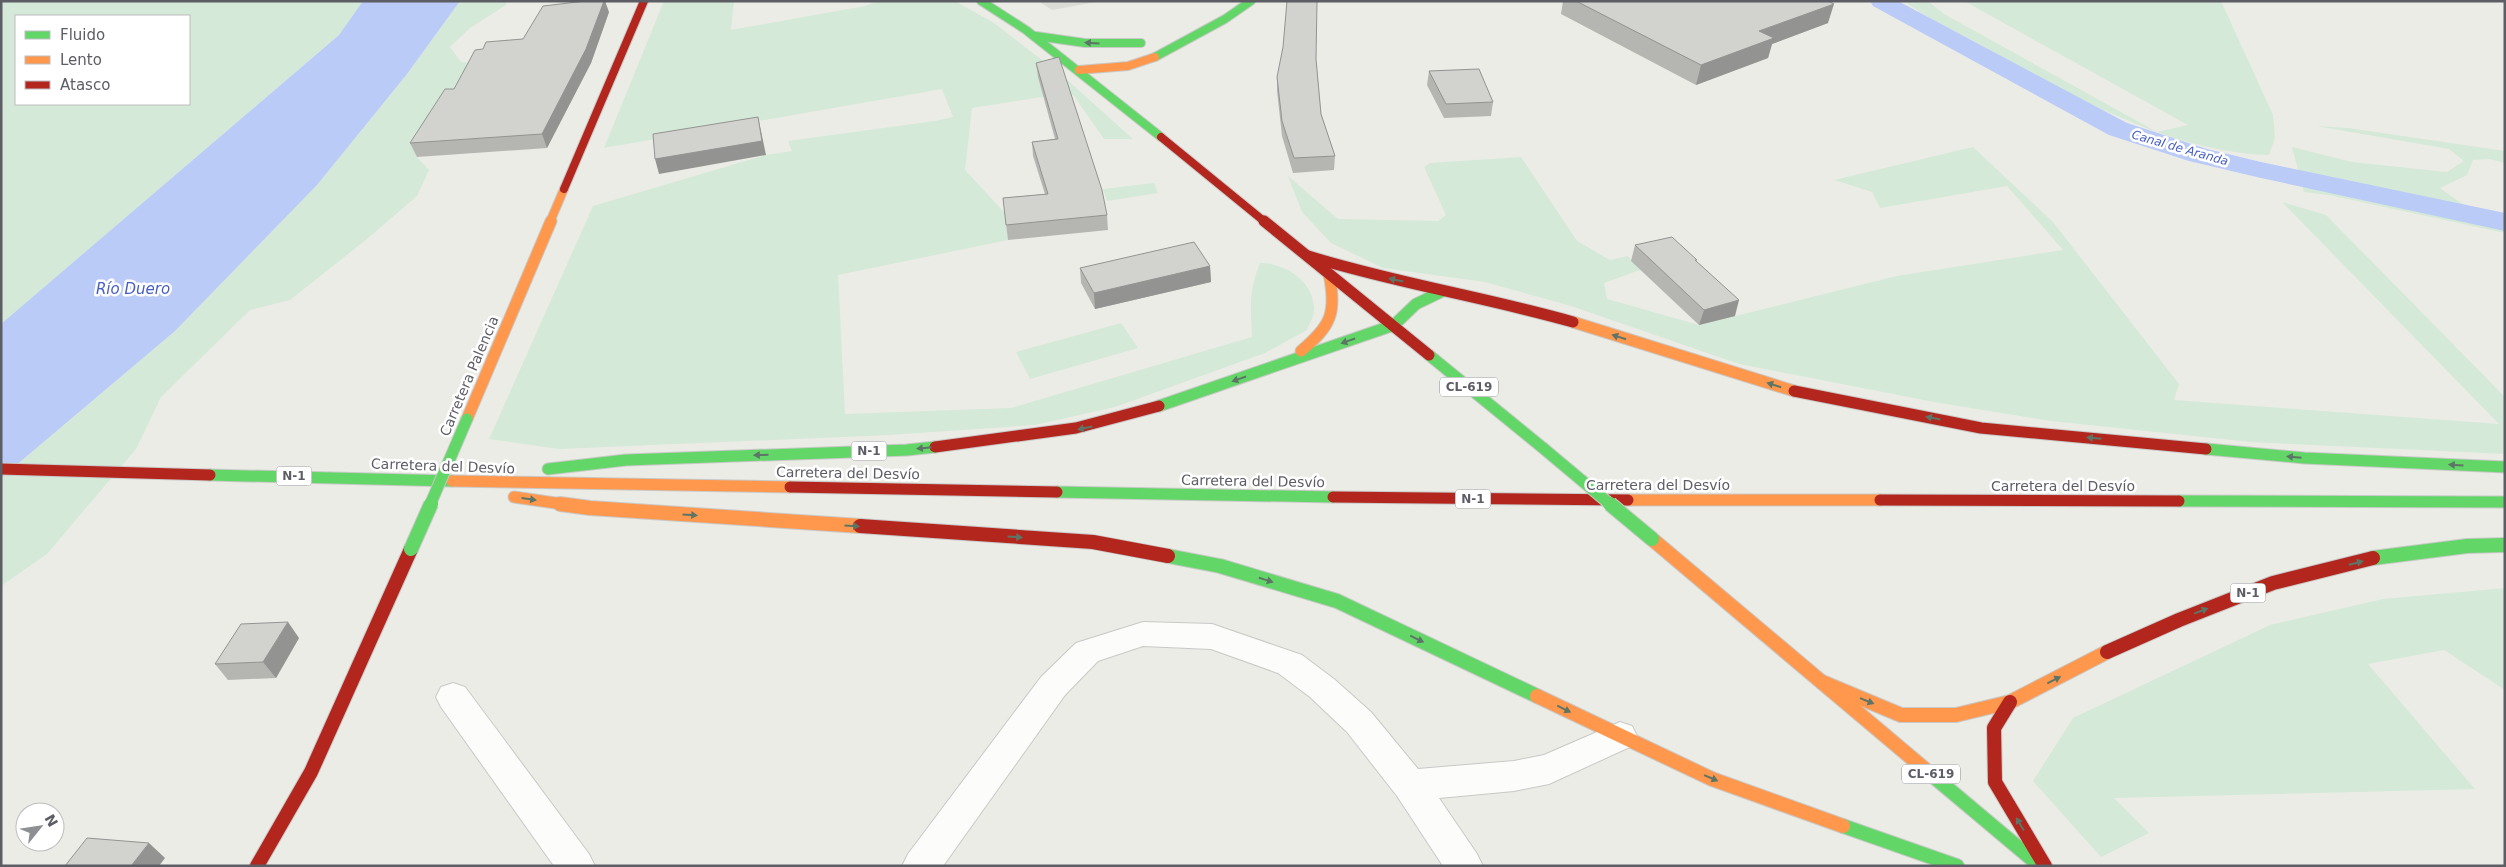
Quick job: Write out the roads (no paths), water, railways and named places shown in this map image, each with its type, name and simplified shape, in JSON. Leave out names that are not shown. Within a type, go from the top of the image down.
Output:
[{"type":"main road","name":"Carretera Palencia","points":[[258,866],[311,772],[411,549],[644,1]]},
{"type":"main road","name":"CL-619","points":[[981,1],[1032,35],[1079,70],[1394,325],[2040,866]]},
{"type":"main road","points":[[1134,75],[1138,69],[1155,57],[1209,28],[1251,1]]},
{"type":"main road","points":[[1079,70],[1110,52],[1209,28]]},
{"type":"main road","points":[[1032,35],[1085,43],[1150,41]]},
{"type":"main road","points":[[1079,70],[1128,66],[1155,57]]},
{"type":"main road","points":[[1131,100],[1137,116]]},
{"type":"main road","points":[[1308,256],[1353,271],[1557,317],[1798,392],[1981,428],[2304,458],[2505,467]]},
{"type":"main road","points":[[1286,363],[1327,330],[1336,303],[1329,274]]},
{"type":"main road","points":[[1394,325],[1404,311],[1418,300],[1443,291]]},
{"type":"main road","name":"N-1","points":[[442,481],[626,460],[907,450],[1060,433],[1124,419],[1394,325]]},
{"type":"main road","name":"Carretera del Desvío","points":[[1,470],[195,473],[442,481],[1446,499],[2505,502]]},
{"type":"main road","name":"N-1","points":[[394,479],[590,508],[1093,542],[1220,566],[1337,601],[1712,779],[1957,866]]},
{"type":"main road","name":"N-1","points":[[2010,702],[2105,653],[2179,620],[2273,583],[2382,556],[2467,546],[2505,545]]},
{"type":"main road","points":[[1822,682],[1901,715],[1956,715],[2010,702]]},
{"type":"main road","points":[[2010,702],[1994,728],[1995,782],[2045,866]]},
{"type":"street","points":[[921,866],[1053,686],[1087,652],[1143,634],[1212,637],[1290,664],[1322,688],[1359,722],[1410,785],[1464,866]]},
{"type":"street","points":[[453,697],[576,866]]},
{"type":"street","points":[[1410,785],[1514,776],[1549,769],[1620,736]]},
{"type":"water","name":"Río Duero","points":[[363,1],[460,1],[407,74],[317,185],[175,331],[1,478],[1,324],[339,35]]},
{"type":"waterway","name":"Canal de Aranda","points":[[1881,1],[2118,129],[2199,155],[2261,170],[2505,222]]}]
